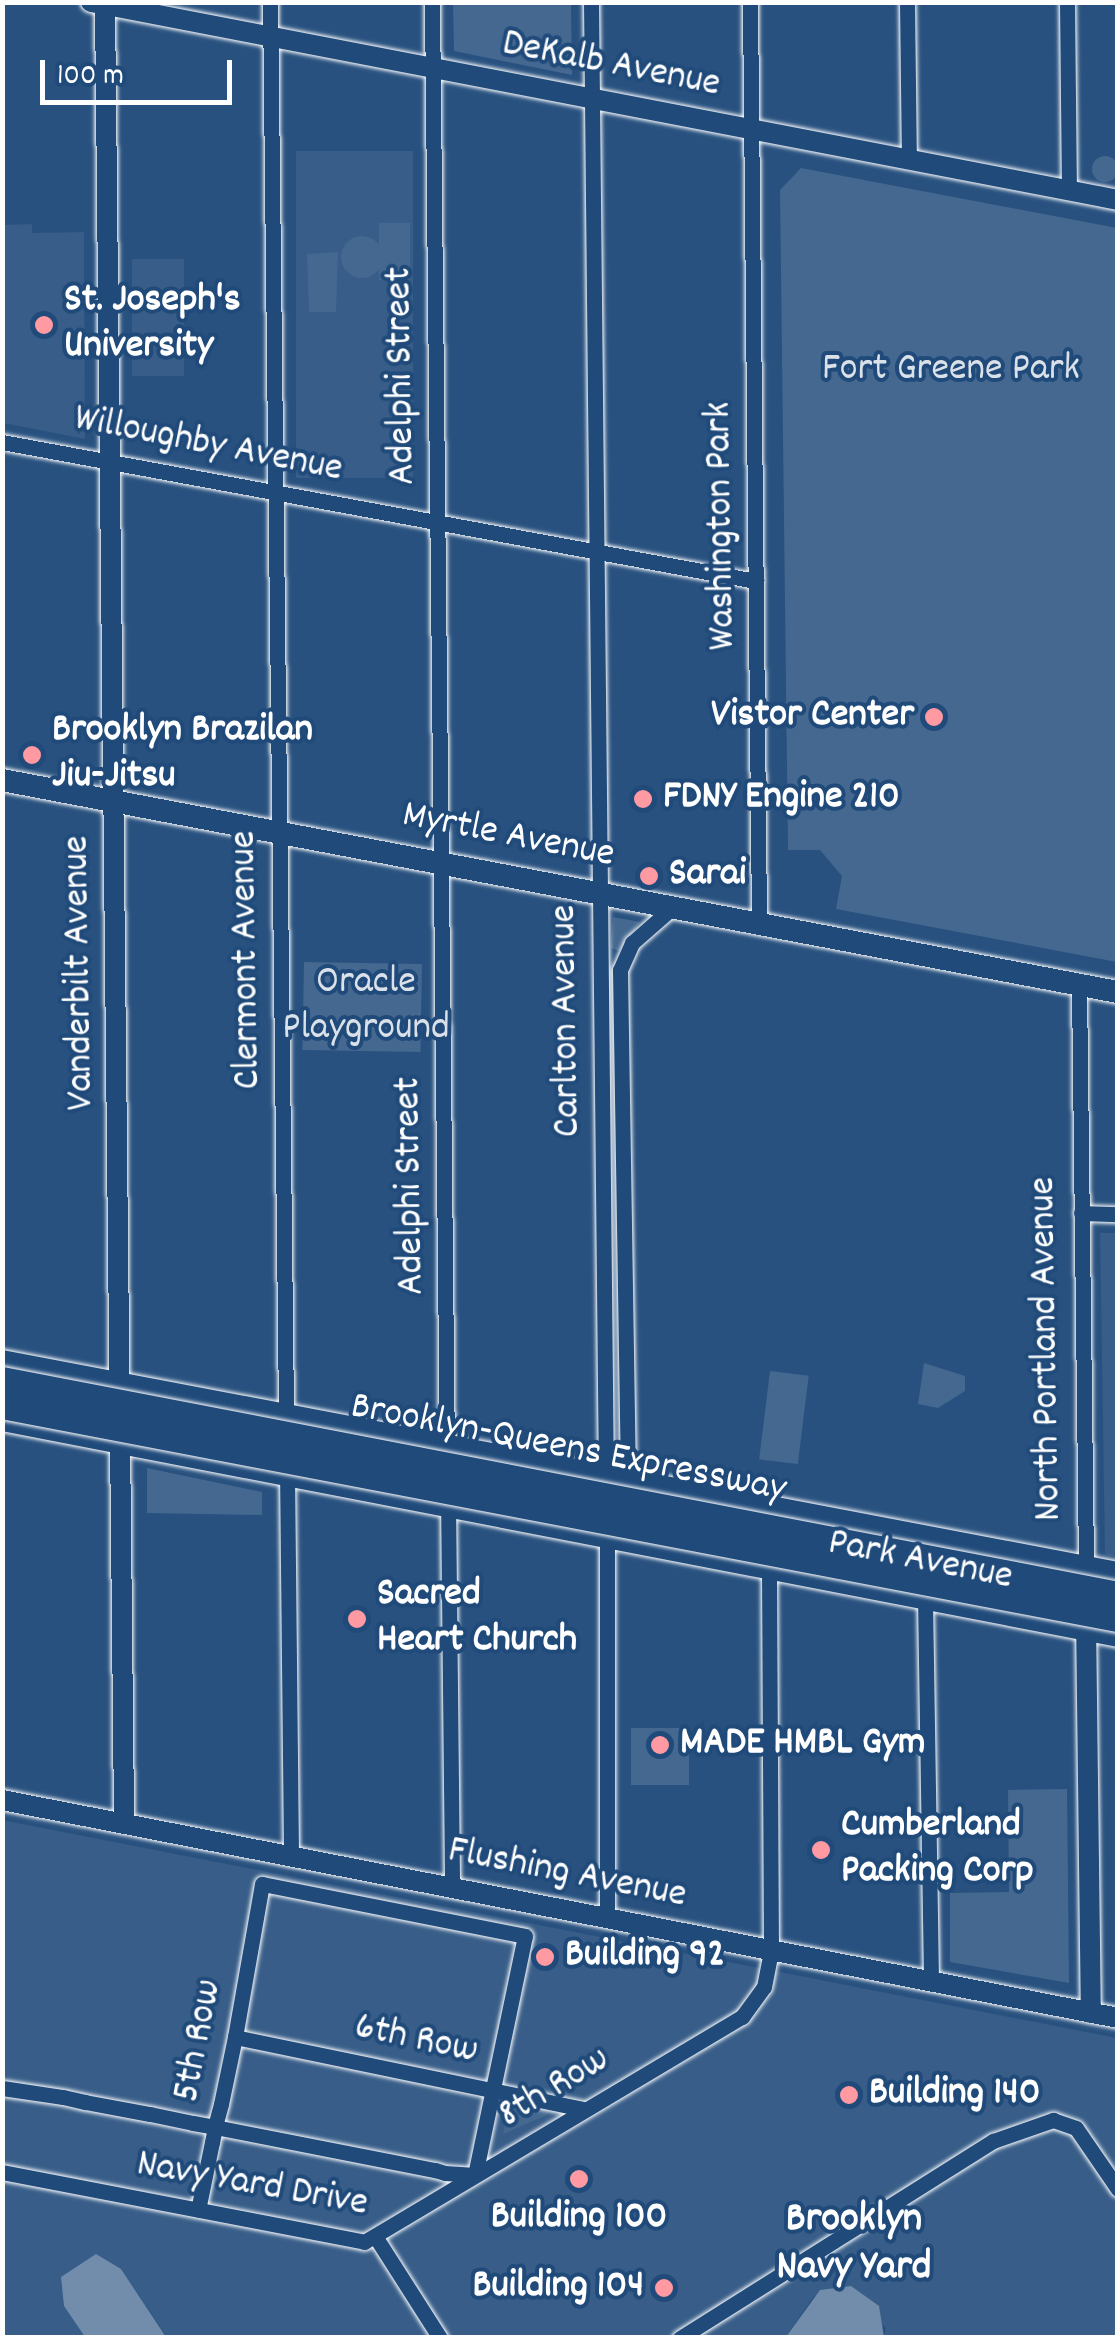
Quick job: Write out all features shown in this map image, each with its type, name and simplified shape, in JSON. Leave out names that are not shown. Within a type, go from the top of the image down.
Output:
[{"type":"highway","name":"Brooklyn-Queens Expressway","points":[[2,1381],[1118,1596]]},
{"type":"highway","name":"Brooklyn-Queens Expressway","points":[[2,1405],[1118,1618]]},
{"type":"main road","name":"DeKalb Avenue","points":[[100,3],[1118,200]]},
{"type":"main road","name":"Vanderbilt Avenue","points":[[100,3],[110,460],[124,1823]]},
{"type":"main road","name":"Myrtle Avenue","points":[[2,780],[1118,992]]},
{"type":"main road","name":"Park Avenue","points":[[2,1360],[1118,1572]]},
{"type":"main road","name":"Park Avenue","points":[[2,1421],[1118,1637]]},
{"type":"main road","name":"North Portland Avenue","points":[[1086,1566],[1091,2013]]},
{"type":"main road","name":"Flushing Avenue","points":[[2,1800],[1118,2018]]},
{"type":"street","name":"Clermont Avenue","points":[[270,2],[291,1856]]},
{"type":"street","name":"Adelphi Street","points":[[432,2],[452,1888]]},
{"type":"street","name":"Carlton Avenue","points":[[591,2],[607,1538],[607,1918]]},
{"type":"street","name":"Washington Park","points":[[750,2],[759,923]]},
{"type":"street","points":[[907,2],[908,160]]},
{"type":"street","points":[[1067,2],[1069,190]]},
{"type":"street","name":"Willoughby Avenue","points":[[2,442],[756,581]]},
{"type":"street","name":"Carlton Avenue","points":[[628,1479],[620,970],[632,943],[673,906]]},
{"type":"street","name":"North Portland Avenue","points":[[1079,985],[1086,1566]]},
{"type":"street","points":[[1081,1213],[1118,1214]]},
{"type":"street","points":[[769,1505],[772,1951]]},
{"type":"street","points":[[926,1598],[931,1982]]},
{"type":"street","name":"5th Row","points":[[198,2210],[262,1884],[525,1936],[496,2090]]},
{"type":"street","name":"8th Row","points":[[375,2236],[738,2020],[762,1991],[772,1951]]},
{"type":"street","name":"6th Row","points":[[235,2037],[584,2109]]},
{"type":"street","name":"Navy Yard Drive","points":[[2,2088],[475,2175]]},
{"type":"street","points":[[475,2175],[496,2090]]},
{"type":"street","points":[[680,2338],[993,2141],[1052,2120],[1076,2128],[1118,2189]]},
{"type":"street","name":"Navy Yard Drive","points":[[2,2172],[364,2242],[375,2236],[440,2338]]},
{"type":"shaded area","points":[[296,151],[413,151],[413,478],[296,478]]},
{"type":"shaded area","name":"St. Joseph's University","points":[[32,224],[32,233],[84,232],[85,439],[3,423],[3,225]]},
{"type":"shaded area","name":"St. Joseph's University","points":[[132,259],[184,259],[184,376],[132,376]]},
{"type":"shaded area","points":[[1100,1233],[1117,1233],[1117,1557],[1105,1555]]},
{"type":"shaded area","name":"Brooklyn Navy Yard","points":[[2,1820],[1117,2038],[1117,2337],[884,2337],[886,2327],[814,2296],[786,2337],[167,2337],[121,2269],[64,2306],[85,2337],[3,2337]]},
{"type":"shaded area","points":[[96,2254],[121,2269],[166,2337],[85,2337],[64,2306],[61,2277]]},
{"type":"shaded area","points":[[851,2286],[879,2306],[884,2337],[786,2337],[820,2290]]},
{"type":"green space","points":[[453,3],[571,3],[572,75],[454,51]]},
{"type":"green space","points":[[1105,156],[1114,160],[1118,169],[1114,178],[1105,182],[1096,178],[1092,169],[1096,160]]},
{"type":"green space","name":"Fort Greene Park","points":[[801,168],[1117,228],[1117,962],[836,909],[842,876],[820,850],[788,850],[780,190]]},
{"type":"green space","points":[[379,223],[410,223],[410,280],[379,280]]},
{"type":"green space","points":[[362,236],[377,242],[383,257],[377,272],[362,278],[347,272],[341,257],[347,242]]},
{"type":"green space","points":[[338,252],[336,312],[309,312],[307,254]]},
{"type":"green space","points":[[613,917],[640,922],[619,951],[611,948]]},
{"type":"green space","name":"Oracle Playground","points":[[304,962],[422,964],[420,1052],[302,1050]]},
{"type":"green space","points":[[924,1363],[965,1376],[965,1391],[938,1408],[918,1404]]},
{"type":"green space","points":[[770,1371],[809,1376],[798,1464],[759,1459]]},
{"type":"green space","points":[[147,1468],[262,1492],[262,1515],[147,1513]]},
{"type":"green space","name":"MADE HMBL Gym","points":[[631,1728],[689,1728],[689,1785],[631,1785]]},
{"type":"green space","points":[[1067,1789],[1069,1983],[950,1962],[950,1893],[1009,1892],[1008,1790]]},
{"type":"green space","points":[[509,2103],[548,2108],[547,2115],[503,2134]]},
{"type":"place","name":"St. Joseph's University","points":[[44,325]]},
{"type":"place","name":"Vistor Center","points":[[934,717]]},
{"type":"place","name":"Brooklyn Brazilan Jiu-Jitsu","points":[[32,755]]},
{"type":"place","name":"FDNY Engine 210","points":[[643,799]]},
{"type":"place","name":"Sarai","points":[[649,876]]},
{"type":"place","name":"Sacred Heart Church","points":[[357,1619]]},
{"type":"place","name":"MADE HMBL Gym","points":[[660,1745]]},
{"type":"place","name":"Cumberland Packing Corp","points":[[821,1850]]},
{"type":"place","name":"Building 92","points":[[545,1957]]},
{"type":"place","name":"Building 140","points":[[849,2095]]},
{"type":"place","name":"Building 100","points":[[579,2179]]},
{"type":"place","name":"Building 104","points":[[664,2288]]},
{"type":"district","name":"Brooklyn Navy Yard","points":[[854,2245]]}]
